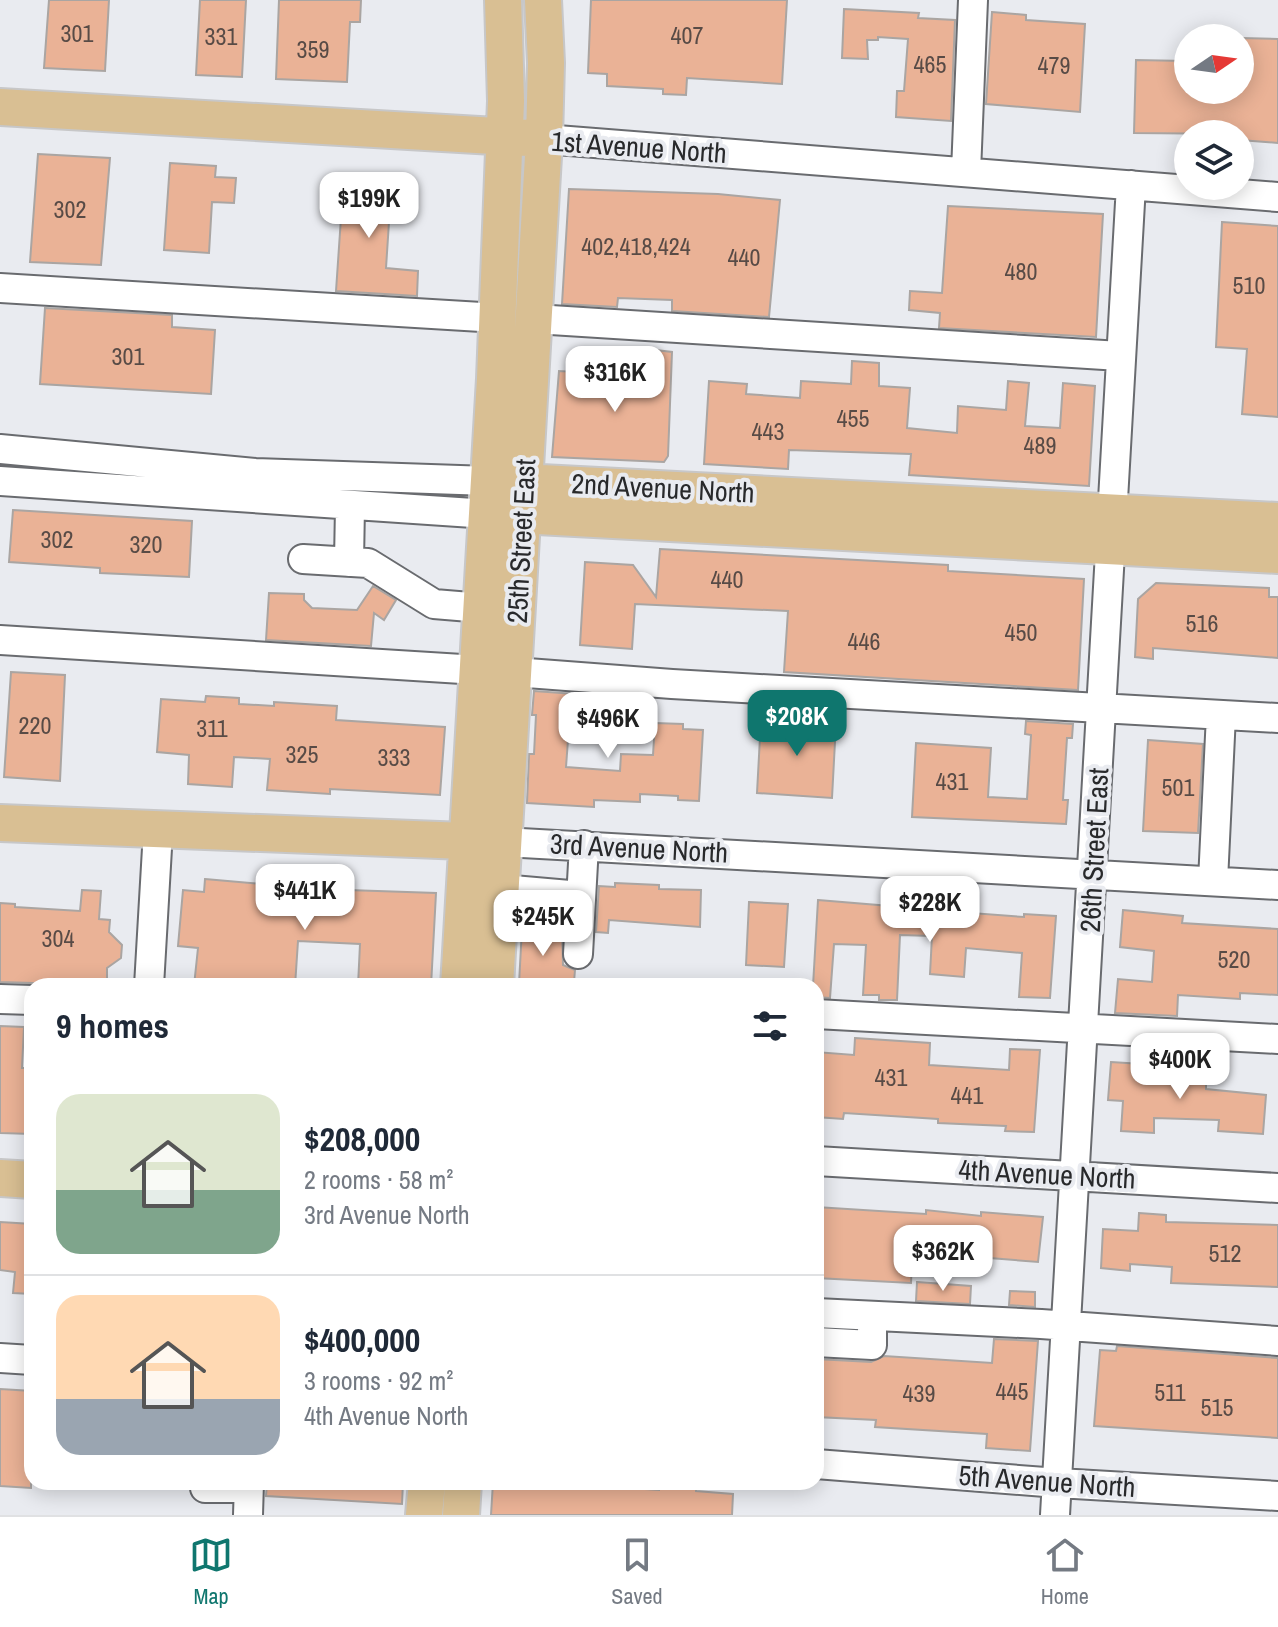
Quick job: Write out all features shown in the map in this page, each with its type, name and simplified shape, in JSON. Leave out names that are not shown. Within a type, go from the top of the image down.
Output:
[{"type":"main road","name":"25th Street East","points":[[460,978],[514,672],[498,318],[505,137],[506,30],[503,0]]},
{"type":"main road","name":"25th Street East","points":[[495,978],[501,889],[486,842],[478,670],[482,608],[506,498],[535,319],[546,63],[543,0]]},
{"type":"main road","name":"1st Avenue North","points":[[0,107],[544,139]]},
{"type":"main road","name":"2nd Avenue North","points":[[506,498],[1111,530],[1278,555]]},
{"type":"main road","name":"2nd Avenue North","points":[[1111,530],[1278,521]]},
{"type":"main road","name":"3rd Avenue North","points":[[0,823],[486,842]]},
{"type":"main road","points":[[0,1178],[24,1180]]},
{"type":"main road","points":[[424,1515],[426,1490]]},
{"type":"main road","points":[[461,1515],[463,1490]]},
{"type":"street","points":[[966,172],[973,0]]},
{"type":"street","name":"1st Avenue North","points":[[544,139],[1278,197]]},
{"type":"street","name":"26th Street East","points":[[1055,1515],[1131,185]]},
{"type":"street","points":[[0,288],[498,318]]},
{"type":"street","points":[[535,319],[1120,356]]},
{"type":"street","name":"2nd Avenue North","points":[[0,449],[506,498]]},
{"type":"street","name":"2nd Avenue North","points":[[0,481],[350,506],[506,498]]},
{"type":"street","points":[[349,562],[350,506]]},
{"type":"street","points":[[303,559],[368,563],[434,604],[482,608]]},
{"type":"street","points":[[0,640],[478,670]]},
{"type":"street","points":[[514,672],[1101,710],[1278,718]]},
{"type":"street","points":[[1213,881],[1221,715]]},
{"type":"street","points":[[149,978],[158,831]]},
{"type":"street","name":"3rd Avenue North","points":[[486,842],[1278,885]]},
{"type":"street","points":[[578,954],[584,845]]},
{"type":"street","points":[[501,889],[581,896]]},
{"type":"street","points":[[0,999],[24,1000]]},
{"type":"street","points":[[824,1014],[1278,1039]]},
{"type":"street","name":"4th Avenue North","points":[[824,1161],[1278,1188]]},
{"type":"street","points":[[824,1313],[1066,1325],[1278,1341]]},
{"type":"street","points":[[824,1342],[872,1345],[872,1316]]},
{"type":"street","points":[[0,1358],[24,1360]]},
{"type":"street","name":"5th Avenue North","points":[[824,1465],[1278,1496]]},
{"type":"street","points":[[218,1490],[249,1495]]},
{"type":"building","points":[[49,0],[109,0],[105,71],[44,68]]},
{"type":"building","points":[[200,0],[246,0],[242,77],[196,75]]},
{"type":"building","points":[[279,0],[361,0],[360,22],[350,22],[347,82],[276,79]]},
{"type":"building","points":[[591,0],[787,0],[782,84],[687,78],[686,95],[663,94],[663,89],[607,86],[607,74],[588,73]]},
{"type":"building","points":[[844,9],[919,13],[918,18],[955,20],[951,121],[896,117],[897,91],[904,91],[908,39],[878,37],[878,40],[867,40],[868,59],[842,58]]},
{"type":"building","points":[[992,12],[1026,15],[1026,20],[1085,24],[1080,112],[986,104]]},
{"type":"building","points":[[1254,38],[1278,39],[1278,143],[1254,141],[1254,120],[1174,120],[1174,133],[1134,133],[1136,60],[1174,61],[1174,104],[1254,104]]},
{"type":"building","points":[[38,154],[110,158],[101,265],[30,262]]},
{"type":"building","points":[[170,163],[216,166],[215,177],[236,178],[234,203],[212,202],[209,253],[164,250]]},
{"type":"building","points":[[344,174],[392,176],[386,268],[418,271],[417,296],[336,291]]},
{"type":"building","points":[[569,189],[718,194],[780,200],[769,317],[672,311],[672,300],[618,298],[617,307],[562,304]]},
{"type":"building","points":[[948,206],[1103,214],[1096,337],[939,328],[940,313],[909,310],[910,291],[942,293]]},
{"type":"building","points":[[1222,222],[1278,226],[1278,417],[1242,414],[1247,349],[1216,347]]},
{"type":"building","points":[[45,308],[172,315],[172,327],[215,330],[211,394],[40,384]]},
{"type":"building","points":[[647,349],[672,352],[668,456],[664,462],[552,457],[559,371],[646,376]]},
{"type":"building","points":[[852,361],[879,363],[879,386],[910,388],[907,428],[957,433],[958,406],[1006,410],[1008,381],[1029,383],[1025,426],[1060,428],[1063,383],[1095,386],[1089,486],[909,475],[911,454],[789,450],[788,469],[704,464],[709,381],[747,384],[746,394],[800,398],[801,381],[851,384]]},
{"type":"building","points":[[13,510],[192,521],[189,577],[100,573],[100,568],[9,562]]},
{"type":"building","points":[[660,549],[948,565],[948,571],[1084,579],[1078,690],[784,672],[788,611],[635,604],[632,649],[580,645],[585,562],[633,565],[656,597]]},
{"type":"building","points":[[1156,583],[1269,588],[1269,597],[1278,597],[1278,658],[1153,648],[1153,659],[1135,657],[1138,599]]},
{"type":"building","points":[[373,586],[396,600],[384,620],[374,613],[371,646],[266,640],[269,593],[304,594],[304,600],[312,608],[357,610]]},
{"type":"building","points":[[11,672],[65,675],[60,781],[4,777]]},
{"type":"building","points":[[534,691],[602,696],[601,713],[570,713],[566,767],[620,771],[621,754],[653,755],[655,723],[683,724],[683,729],[703,730],[699,801],[678,800],[678,796],[640,794],[640,802],[594,800],[594,807],[527,803],[529,754],[534,754]]},
{"type":"building","points":[[206,696],[239,698],[239,704],[274,706],[274,702],[337,706],[336,720],[445,727],[440,795],[330,789],[330,794],[267,790],[270,759],[234,757],[232,787],[188,784],[189,755],[157,752],[161,699],[205,702]]},
{"type":"building","points":[[761,719],[836,723],[832,798],[757,793]]},
{"type":"building","points":[[1026,721],[1073,724],[1072,738],[1067,738],[1063,800],[1068,800],[1066,824],[912,817],[916,743],[991,748],[988,797],[1027,799],[1031,735],[1025,734]]},
{"type":"building","points":[[1148,740],[1203,744],[1198,833],[1143,831]]},
{"type":"building","points":[[205,879],[318,889],[436,893],[431,978],[358,978],[360,944],[298,941],[296,978],[195,978],[198,948],[178,946],[183,890],[204,892]]},
{"type":"building","points":[[615,883],[659,885],[659,889],[701,890],[700,927],[609,920],[608,933],[596,932],[599,886],[615,887]]},
{"type":"building","points":[[82,890],[101,891],[99,919],[110,920],[109,932],[122,945],[121,958],[107,968],[107,978],[24,978],[24,983],[0,982],[0,903],[15,904],[15,907],[80,911]]},
{"type":"building","points":[[818,900],[926,909],[926,914],[1056,916],[1050,998],[1019,997],[1022,953],[966,948],[964,977],[930,974],[932,936],[900,935],[897,1000],[879,1000],[879,995],[863,995],[866,945],[834,944],[830,998],[824,998],[824,978],[813,978]]},
{"type":"building","points":[[749,902],[788,904],[784,967],[746,965]]},
{"type":"building","points":[[1123,910],[1183,916],[1182,923],[1278,929],[1278,995],[1240,993],[1240,999],[1178,995],[1177,1016],[1115,1013],[1118,979],[1152,982],[1154,951],[1120,947]]},
{"type":"building","points":[[522,928],[562,930],[563,965],[575,970],[574,978],[519,978]]},
{"type":"building","points":[[0,1026],[24,1027],[24,1134],[0,1133]]},
{"type":"building","points":[[855,1038],[930,1043],[929,1065],[1009,1070],[1010,1049],[1040,1050],[1034,1132],[1005,1131],[1006,1126],[938,1123],[938,1119],[844,1113],[843,1119],[824,1118],[824,1053],[854,1055]]},
{"type":"building","points":[[1111,1062],[1157,1065],[1157,1076],[1206,1078],[1206,1089],[1266,1095],[1263,1134],[1218,1131],[1219,1120],[1154,1118],[1154,1133],[1121,1131],[1123,1101],[1108,1100]]},
{"type":"building","points":[[824,1208],[1043,1217],[1038,1262],[977,1257],[978,1247],[953,1246],[953,1243],[913,1242],[911,1283],[824,1278]]},
{"type":"building","points":[[1139,1213],[1166,1215],[1166,1222],[1278,1225],[1278,1287],[1171,1283],[1172,1267],[1130,1264],[1130,1271],[1101,1268],[1103,1229],[1138,1231]]},
{"type":"building","points":[[0,1222],[24,1224],[24,1294],[13,1293],[15,1272],[0,1270]]},
{"type":"building","points":[[917,1282],[971,1286],[970,1304],[916,1301]]},
{"type":"building","points":[[1010,1291],[1035,1292],[1035,1307],[1009,1305]]},
{"type":"building","points":[[994,1339],[1038,1341],[1030,1451],[986,1448],[987,1434],[875,1427],[876,1420],[824,1417],[824,1359],[871,1362],[884,1356],[992,1363]]},
{"type":"building","points":[[1117,1346],[1278,1358],[1278,1438],[1094,1426],[1100,1350],[1116,1351]]},
{"type":"building","points":[[0,1389],[24,1390],[24,1488],[0,1486]]},
{"type":"building","points":[[266,1490],[403,1490],[402,1504],[266,1496]]},
{"type":"building","points":[[493,1490],[696,1490],[733,1494],[732,1515],[491,1515]]}]
